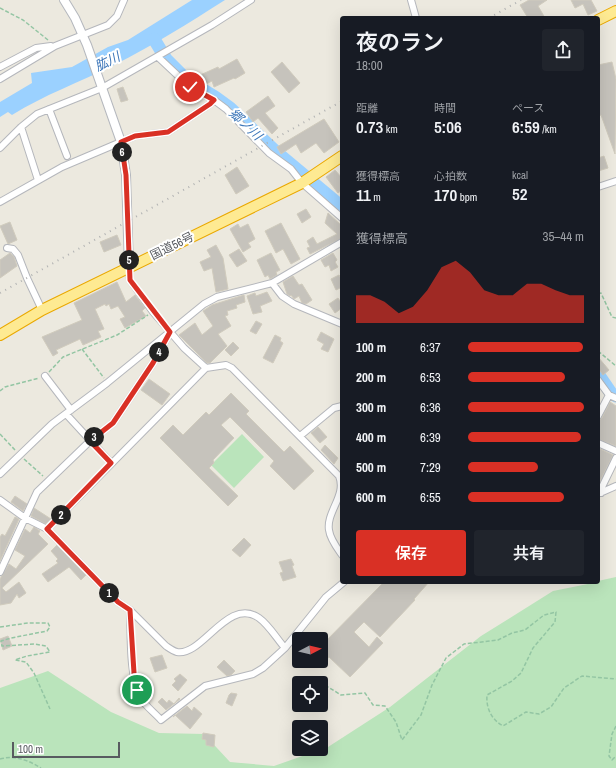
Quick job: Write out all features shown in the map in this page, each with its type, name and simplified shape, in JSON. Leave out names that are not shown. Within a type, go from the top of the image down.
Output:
[{"type":"highway","points":[[600,19],[616,11]]},
{"type":"highway","name":"国道56号","points":[[0,335],[42,310],[302,183],[340,157]]},
{"type":"main road","points":[[64,0],[83,35],[121,142],[126,175],[129,267]]},
{"type":"street","points":[[0,79],[55,46],[108,25],[117,16],[124,0]]},
{"type":"street","points":[[0,148],[21,126],[37,114],[101,86],[158,57],[251,0]]},
{"type":"street","points":[[411,0],[415,16]]},
{"type":"street","points":[[0,67],[36,48],[55,46]]},
{"type":"street","points":[[158,57],[190,87],[214,100],[226,109],[269,153],[291,169],[302,183],[340,216]]},
{"type":"street","points":[[0,202],[62,168],[135,136],[168,132],[214,100]]},
{"type":"street","points":[[49,109],[67,156]]},
{"type":"street","points":[[21,126],[38,180]]},
{"type":"street","points":[[600,186],[616,181]]},
{"type":"street","points":[[0,474],[52,424],[107,383],[204,304],[217,297],[272,283],[340,243]]},
{"type":"street","points":[[7,248],[13,249],[18,255],[42,310]]},
{"type":"street","points":[[129,267],[130,280],[153,312],[170,332],[206,368]]},
{"type":"street","points":[[272,283],[282,296],[294,304],[340,323]]},
{"type":"street","points":[[0,572],[37,492],[90,441],[113,423],[153,363],[170,332]]},
{"type":"street","points":[[47,529],[206,368],[226,366],[232,368],[340,478]]},
{"type":"street","points":[[45,376],[71,410]]},
{"type":"street","points":[[600,383],[609,395],[616,398]]},
{"type":"street","points":[[600,412],[609,395]]},
{"type":"street","points":[[300,436],[334,408],[340,406]]},
{"type":"street","points":[[66,414],[111,463]]},
{"type":"street","points":[[600,444],[616,451]]},
{"type":"street","points":[[600,493],[616,458]]},
{"type":"street","points":[[600,493],[616,486]]},
{"type":"street","points":[[340,493],[329,521],[331,537],[340,552]]},
{"type":"street","points":[[0,500],[25,518],[47,529],[118,602],[130,610],[166,646],[177,652],[190,649],[231,617],[249,613],[259,618],[285,648]]},
{"type":"street","points":[[130,610],[134,673],[137,690],[140,698],[161,720],[204,686],[253,674],[263,668],[285,648],[326,597],[342,584]]},
{"type":"path","points":[[0,8],[23,20],[40,32],[55,46]]},
{"type":"path","points":[[600,293],[612,317],[616,318]]},
{"type":"path","points":[[0,390],[5,387],[45,376],[63,357],[117,335],[153,312]]},
{"type":"path","points":[[82,348],[107,383]]},
{"type":"path","points":[[600,353],[616,366]]},
{"type":"path","points":[[328,687],[341,695],[365,693],[373,705],[385,706],[396,722],[402,740],[421,715],[432,685],[446,658],[464,644],[498,640],[512,633],[525,630],[544,615],[556,612],[555,622],[533,648],[521,673],[512,681],[487,695],[486,707],[496,722],[503,726],[526,712],[538,714],[551,707],[564,688],[582,676],[616,679]]},
{"type":"path","points":[[0,627],[28,623],[48,623],[50,626],[47,631],[1,641],[2,646],[35,644],[46,646],[50,652],[27,656],[15,660],[26,662],[34,673],[50,709]]},
{"type":"path","points":[[616,726],[612,734],[609,756],[612,760],[616,756]]},
{"type":"path","points":[[0,759],[6,757],[19,758],[41,768]]},
{"type":"green space","points":[[242,434],[264,457],[234,488],[211,465]]},
{"type":"green space","points":[[616,577],[616,768],[0,768],[0,688],[48,671],[111,712],[159,733],[204,734],[230,762],[274,766],[302,756],[328,756],[328,747],[390,707],[481,636],[553,591],[588,584],[600,584],[600,581]]},
{"type":"water","name":"肱川","points":[[192,0],[225,0],[128,58],[37,101],[12,115],[8,112],[0,117],[0,102],[32,83],[31,73],[72,67],[108,47],[128,40]]},
{"type":"building","points":[[529,0],[547,0],[538,6],[544,16],[527,16],[520,5]]},
{"type":"building","points":[[571,0],[591,0],[597,11],[588,15],[583,4],[575,8]]},
{"type":"building","points":[[237,59],[245,73],[235,79],[234,78],[214,87],[212,81],[202,86],[198,76],[218,67],[219,69]]},
{"type":"building","points":[[282,62],[300,83],[289,93],[271,72]]},
{"type":"building","points":[[612,62],[616,79],[615,154],[600,115],[600,65]]},
{"type":"building","points":[[123,87],[128,100],[121,102],[117,89]]},
{"type":"building","points":[[268,96],[275,106],[265,113],[278,128],[272,134],[258,118],[253,122],[246,112]]},
{"type":"building","points":[[324,119],[339,142],[324,153],[316,143],[301,153],[296,144],[281,154],[277,147]]},
{"type":"building","points":[[604,156],[608,168],[600,170],[600,157]]},
{"type":"building","points":[[237,167],[249,186],[236,194],[225,175]]},
{"type":"building","points":[[335,170],[340,176],[340,192],[338,193],[326,177]]},
{"type":"building","points":[[306,209],[311,217],[302,223],[297,214]]},
{"type":"building","points":[[328,213],[340,224],[340,239],[310,254],[307,248],[310,247],[307,241],[313,237],[317,244],[337,234],[325,223]]},
{"type":"building","points":[[10,222],[17,240],[8,244],[0,226]]},
{"type":"building","points":[[281,223],[300,259],[291,264],[283,249],[276,253],[265,231]]},
{"type":"building","points":[[238,224],[240,228],[248,224],[255,239],[248,243],[251,247],[243,252],[230,229]]},
{"type":"building","points":[[117,235],[121,245],[104,252],[100,242]]},
{"type":"building","points":[[216,245],[223,258],[228,289],[216,292],[212,268],[204,271],[200,262],[211,257],[207,250]]},
{"type":"building","points":[[239,249],[247,261],[237,267],[229,255]]},
{"type":"building","points":[[10,253],[14,257],[17,266],[0,278],[0,260]]},
{"type":"building","points":[[271,253],[280,270],[276,272],[277,275],[270,279],[268,275],[265,277],[257,260]]},
{"type":"building","points":[[333,253],[337,260],[335,262],[338,267],[331,271],[329,265],[325,267],[321,260]]},
{"type":"building","points":[[339,275],[340,288],[336,290],[331,279]]},
{"type":"building","points":[[293,276],[299,285],[302,284],[312,300],[306,304],[302,303],[299,296],[294,299],[291,295],[290,296],[287,294],[283,282]]},
{"type":"building","points":[[117,282],[126,302],[135,295],[145,308],[142,311],[146,316],[125,328],[120,319],[125,317],[118,306],[111,309],[109,304],[106,306],[105,304],[95,309],[104,329],[98,331],[101,337],[83,345],[80,339],[56,350],[58,353],[53,356],[42,337],[82,320],[74,303]]},
{"type":"building","points":[[267,292],[272,301],[260,306],[262,312],[253,314],[247,296],[255,293],[256,296]]},
{"type":"building","points":[[244,295],[245,302],[236,305],[237,308],[227,311],[228,315],[225,316],[231,326],[218,334],[227,346],[210,363],[207,363],[179,335],[195,323],[202,335],[213,326],[203,311],[212,305]]},
{"type":"building","points":[[338,298],[340,301],[340,309],[335,313],[329,304]]},
{"type":"building","points":[[256,321],[262,324],[256,334],[250,331]]},
{"type":"building","points":[[321,332],[334,339],[328,352],[321,349],[324,344],[317,340]]},
{"type":"building","points":[[275,335],[281,338],[280,341],[283,343],[273,363],[263,358]]},
{"type":"building","points":[[233,342],[239,348],[231,356],[225,350]]},
{"type":"building","points":[[600,359],[609,370],[603,375],[600,371]]},
{"type":"building","points":[[149,379],[170,394],[162,405],[141,390]]},
{"type":"building","points":[[231,393],[249,411],[246,414],[284,452],[290,446],[314,471],[294,490],[270,466],[274,461],[230,417],[221,425],[234,438],[213,460],[214,463],[209,468],[238,496],[228,506],[160,438],[173,425],[183,435],[206,412],[209,415]]},
{"type":"building","points":[[610,402],[616,406],[616,446],[600,440],[600,420]]},
{"type":"building","points":[[318,427],[327,437],[320,443],[311,433]]},
{"type":"building","points":[[325,445],[338,458],[334,464],[321,450]]},
{"type":"building","points":[[600,449],[613,455],[600,481]]},
{"type":"building","points":[[15,496],[27,504],[23,511],[11,502]]},
{"type":"building","points":[[34,508],[51,519],[46,524],[31,516]]},
{"type":"building","points":[[15,517],[19,519],[0,561],[0,537],[2,534],[5,536]]},
{"type":"building","points":[[34,527],[40,531],[38,534],[48,544],[2,588],[6,592],[19,582],[26,593],[19,598],[17,594],[11,603],[0,605],[0,579],[9,564],[16,569],[25,556],[15,550],[25,529],[30,533]]},
{"type":"building","points":[[244,538],[251,545],[240,557],[232,550]]},
{"type":"building","points":[[57,545],[86,575],[81,580],[69,567],[48,582],[42,574],[58,563],[56,561],[58,559],[51,551]]},
{"type":"building","points":[[291,559],[294,565],[292,566],[296,577],[283,581],[280,573],[283,572],[279,562]]},
{"type":"building","points":[[382,584],[427,584],[414,599],[415,600],[380,637],[364,622],[354,632],[369,647],[377,637],[383,643],[350,677],[329,657],[328,658],[328,639]]},
{"type":"building","points":[[8,636],[12,646],[3,650],[0,639]]},
{"type":"building","points":[[162,655],[167,668],[155,672],[150,658]]},
{"type":"building","points":[[224,660],[235,671],[231,675],[227,676],[217,667]]},
{"type":"building","points":[[180,674],[187,680],[178,691],[172,685],[176,681],[174,679]]},
{"type":"building","points":[[231,693],[237,694],[232,706],[226,703]]},
{"type":"building","points":[[162,698],[167,703],[169,700],[174,704],[166,710],[158,702]]},
{"type":"building","points":[[187,706],[192,711],[194,707],[202,714],[190,729],[175,715]]},
{"type":"building","points":[[203,733],[215,735],[214,747],[206,745],[206,740],[202,739]]},
{"type":"waterway","name":"郷ノ川","points":[[154,39],[166,59],[187,80],[230,108],[275,151],[340,205]]},
{"type":"waterway","name":"郷ノ川","points":[[600,377],[611,393],[616,396]]},
{"type":"railway","points":[[493,16],[521,0]]},
{"type":"railway","points":[[0,293],[340,102]]},
{"type":"route","points":[[137,690],[134,673],[130,610],[118,602],[47,529],[111,463],[90,441],[113,423],[153,363],[170,332],[153,312],[130,280],[126,175],[121,142],[141,134],[159,134],[168,132],[214,100],[190,87]]}]
